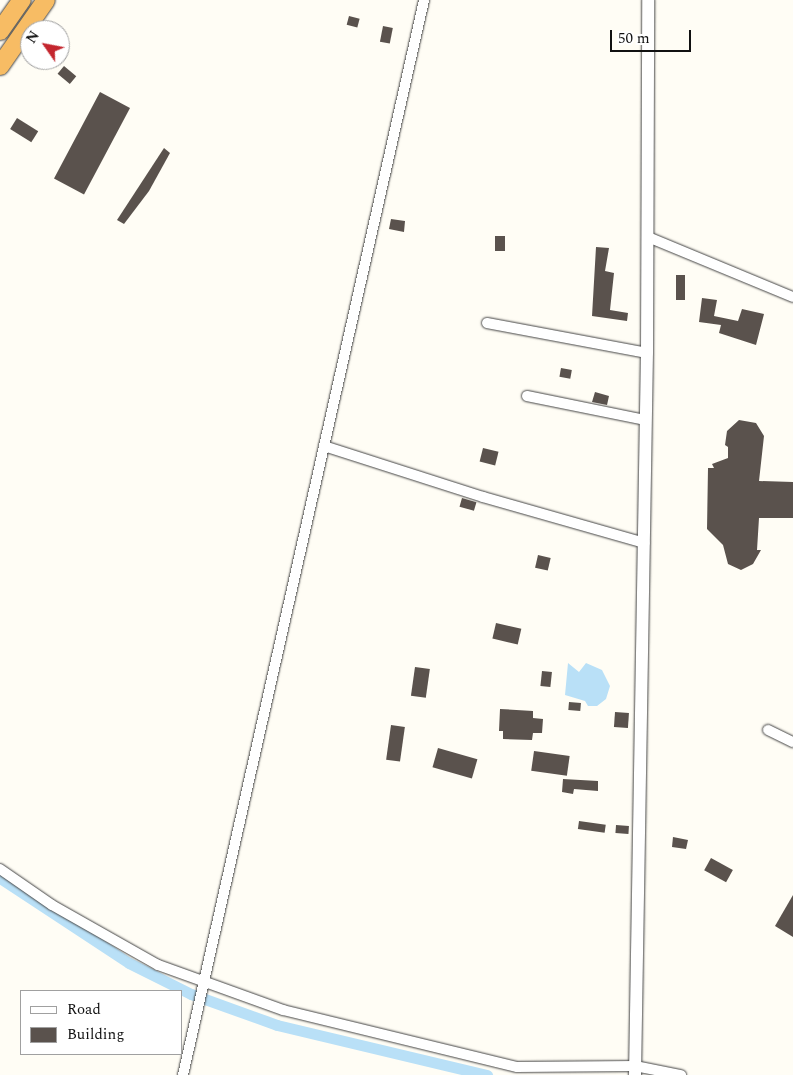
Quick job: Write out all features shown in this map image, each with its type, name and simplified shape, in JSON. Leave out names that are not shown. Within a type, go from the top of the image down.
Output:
[{"type":"highway","points":[[0,31],[22,0]]},
{"type":"highway","points":[[0,66],[46,0]]},
{"type":"street","points":[[183,1075],[203,993],[424,0]]},
{"type":"street","points":[[635,1071],[645,543],[648,0]]},
{"type":"street","points":[[648,237],[793,297]]},
{"type":"street","points":[[487,323],[647,353]]},
{"type":"street","points":[[528,396],[645,420]]},
{"type":"street","points":[[324,446],[483,497],[645,543]]},
{"type":"street","points":[[768,730],[793,742]]},
{"type":"street","points":[[0,869],[52,905],[158,965],[203,993],[283,1010],[517,1067],[635,1071],[681,1075]]},
{"type":"water","points":[[568,663],[579,672],[586,663],[602,670],[610,686],[606,699],[597,706],[588,706],[585,701],[565,695]]},
{"type":"building","points":[[349,16],[360,19],[357,28],[347,25]]},
{"type":"building","points":[[383,26],[393,28],[390,44],[380,42]]},
{"type":"building","points":[[61,70],[69,70],[76,76],[70,84],[58,74]]},
{"type":"building","points":[[100,92],[130,108],[84,194],[54,179]]},
{"type":"building","points":[[17,118],[38,131],[31,142],[10,129]]},
{"type":"building","points":[[164,148],[170,153],[149,191],[124,224],[117,220]]},
{"type":"building","points":[[391,219],[405,221],[404,232],[389,229]]},
{"type":"building","points":[[495,236],[505,236],[505,251],[495,251]]},
{"type":"building","points":[[596,247],[609,248],[605,271],[614,273],[610,310],[628,313],[627,321],[592,316]]},
{"type":"building","points":[[676,275],[685,275],[685,300],[676,300]]},
{"type":"building","points":[[702,298],[717,300],[714,316],[738,321],[742,309],[764,314],[756,345],[719,333],[721,325],[699,322]]},
{"type":"building","points":[[561,368],[572,370],[570,379],[559,377]]},
{"type":"building","points":[[595,392],[609,396],[607,405],[592,402]]},
{"type":"building","points":[[739,420],[756,423],[764,436],[759,481],[793,482],[793,518],[759,518],[757,550],[761,550],[753,564],[741,570],[728,564],[723,545],[707,529],[708,468],[714,468],[712,464],[728,458],[728,447],[725,445],[727,431]]},
{"type":"building","points":[[483,448],[499,452],[495,465],[480,462]]},
{"type":"building","points":[[462,498],[476,502],[474,511],[460,507]]},
{"type":"building","points":[[538,555],[551,558],[548,571],[535,568]]},
{"type":"building","points":[[496,623],[521,629],[518,644],[492,639]]},
{"type":"building","points":[[415,667],[430,669],[426,698],[411,696]]},
{"type":"building","points":[[542,671],[552,672],[550,687],[540,686]]},
{"type":"building","points":[[569,702],[581,703],[580,711],[568,710]]},
{"type":"building","points":[[500,709],[533,711],[533,718],[543,719],[542,733],[533,733],[532,740],[503,739],[503,731],[499,731]]},
{"type":"building","points":[[615,712],[629,713],[628,728],[614,727]]},
{"type":"building","points":[[391,725],[405,727],[400,762],[386,760]]},
{"type":"building","points":[[438,748],[477,759],[472,779],[432,767]]},
{"type":"building","points":[[534,751],[570,756],[567,776],[531,771]]},
{"type":"building","points":[[563,779],[598,781],[598,791],[574,789],[573,794],[562,792]]},
{"type":"building","points":[[579,821],[606,825],[605,833],[578,829]]},
{"type":"building","points":[[616,825],[629,826],[628,834],[615,833]]},
{"type":"building","points":[[673,837],[688,840],[686,849],[672,847]]},
{"type":"building","points":[[711,858],[733,870],[726,882],[704,870]]},
{"type":"building","points":[[793,895],[793,937],[775,926]]},
{"type":"waterway","points":[[0,878],[129,963],[191,994],[277,1025],[487,1075]]}]
